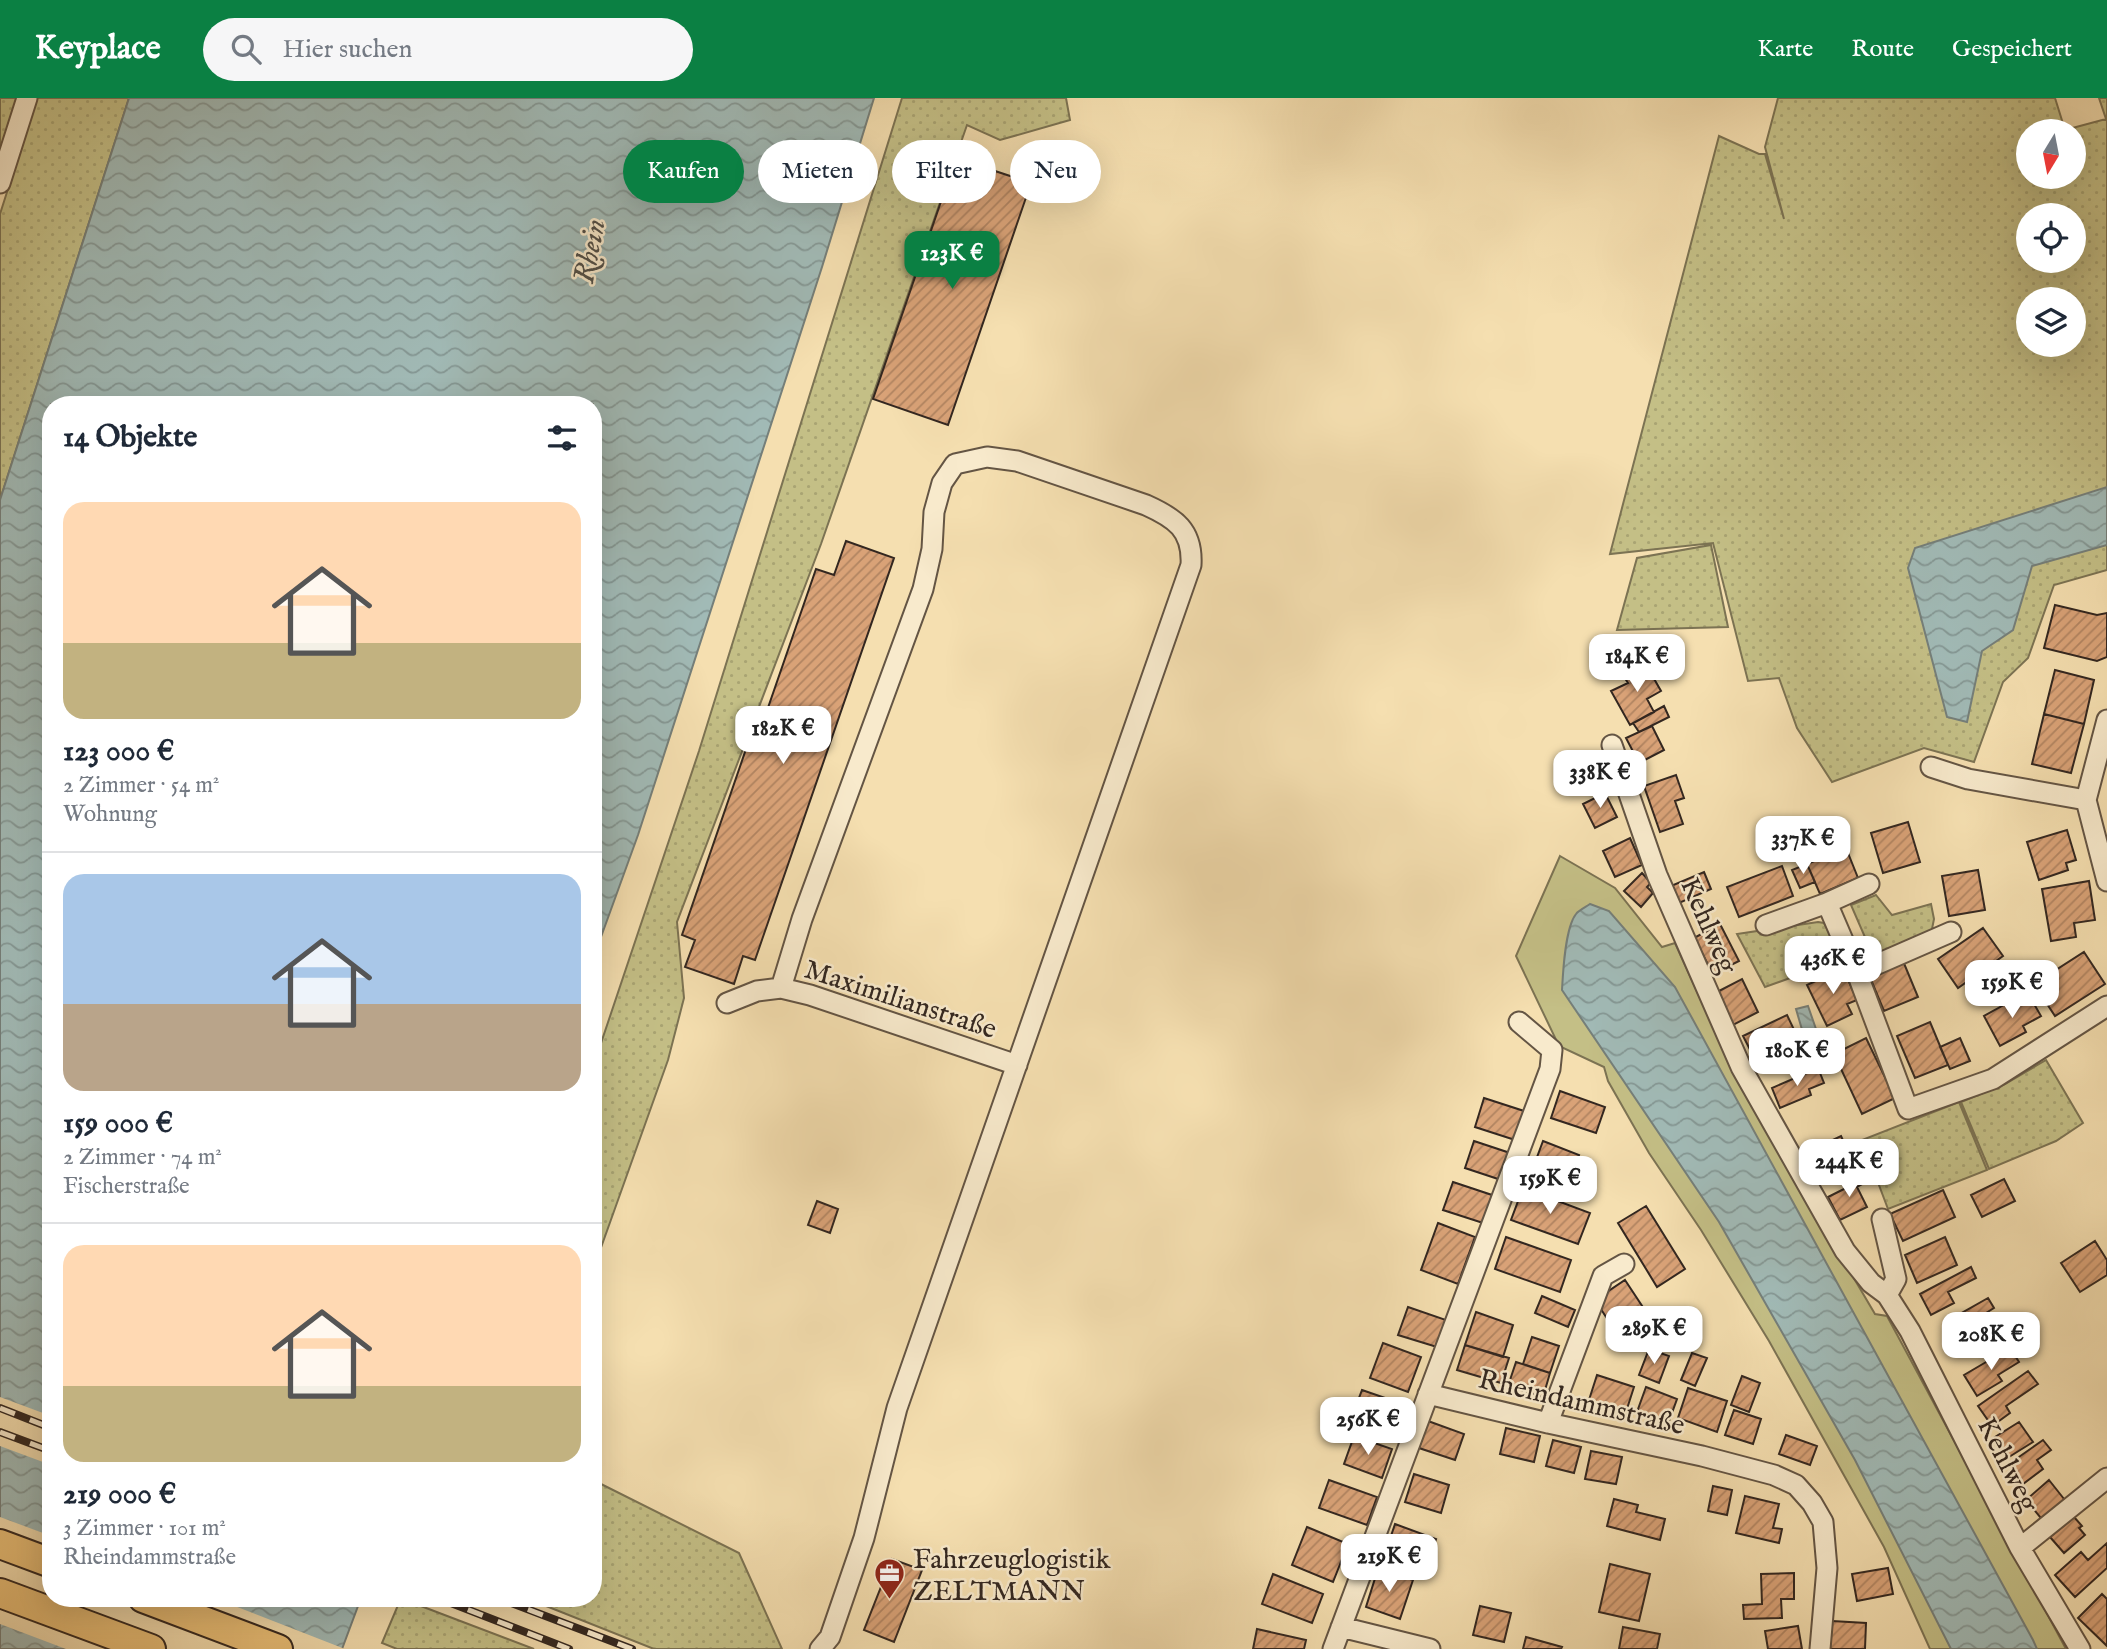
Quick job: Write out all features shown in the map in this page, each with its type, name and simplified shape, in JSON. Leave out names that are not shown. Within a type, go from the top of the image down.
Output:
[{"type":"highway","points":[[0,1544],[42,1560]]},
{"type":"highway","points":[[0,1593],[151,1649]]},
{"type":"highway","points":[[167,1607],[278,1649]]},
{"type":"street","points":[[0,183],[27,98]]},
{"type":"street","points":[[781,988],[802,919],[923,589],[932,550],[934,512],[942,482],[955,464],[987,457],[1017,461],[1146,505],[1166,514],[1178,524],[1187,536],[1192,551],[1191,565],[897,1408],[864,1538],[830,1637],[820,1649]]},
{"type":"street","points":[[2107,720],[2086,800],[2107,881]]},
{"type":"street","name":"Kehlweg","points":[[1612,745],[1657,875],[1741,1067],[1845,1251],[1871,1283],[1886,1295],[1910,1331],[2020,1548],[2080,1649]]},
{"type":"street","points":[[1931,767],[1968,779],[2086,800]]},
{"type":"street","points":[[1766,925],[1827,903],[1869,884]]},
{"type":"street","points":[[1827,903],[1857,973],[1908,1109],[1993,1079],[2107,1006]]},
{"type":"street","points":[[1857,973],[1951,932]]},
{"type":"street","name":"Maximilianstraße","points":[[727,1003],[758,992],[781,988],[810,995],[1017,1065]]},
{"type":"street","points":[[1333,1649],[1550,1069],[1552,1050],[1519,1022]]},
{"type":"street","points":[[1882,1219],[1896,1279],[1886,1295]]},
{"type":"street","points":[[1548,1423],[1603,1276],[1625,1264]]},
{"type":"street","name":"Rheindammstraße","points":[[1428,1394],[1702,1456],[1774,1475],[1796,1485],[1812,1503],[1823,1522],[1827,1569],[1820,1649]]},
{"type":"street","name":"Kehlweg","points":[[2020,1548],[2107,1478]]},
{"type":"street","points":[[1341,1627],[1430,1649]]},
{"type":"shaded area","points":[[0,98],[21,98],[0,164]]},
{"type":"shaded area","points":[[37,98],[129,98],[0,500],[0,214]]},
{"type":"shaded area","points":[[902,98],[1066,98],[1070,120],[1000,140],[967,125],[962,140],[892,140],[892,203],[940,203],[821,544],[677,922],[684,998],[668,1060],[602,1245],[602,1040],[699,751],[869,203],[878,203],[878,175]]},
{"type":"shaded area","points":[[1778,98],[2055,98],[2062,119],[2016,119],[2016,189],[2086,189],[2086,124],[2106,119],[2099,98],[2107,98],[2107,570],[2054,585],[2028,658],[2003,682],[1974,762],[1924,748],[1832,782],[1797,728],[1779,678],[1748,681],[1713,543],[1610,554],[1719,136],[1759,154],[1765,154],[1784,219],[1765,147]]},
{"type":"shaded area","points":[[1711,545],[1728,627],[1617,630],[1637,558]]},
{"type":"shaded area","points":[[1560,856],[1615,888],[1662,947],[1675,943],[1737,1080],[1875,1314],[1887,1316],[2066,1649],[1930,1649],[1884,1547],[1769,1341],[1701,1230],[1649,1153],[1608,1081],[1604,1067],[1559,1046],[1516,956]]},
{"type":"shaded area","points":[[1876,895],[1892,915],[1931,904],[1934,919],[1931,934],[1874,958],[1851,905]]},
{"type":"shaded area","points":[[1824,923],[1843,959],[1765,987],[1737,934]]},
{"type":"shaded area","points":[[2046,1060],[2083,1123],[2056,1141],[1989,1169],[1961,1102],[2005,1084]]},
{"type":"shaded area","points":[[1959,1102],[1987,1170],[1888,1209],[1862,1140]]},
{"type":"shaded area","points":[[602,1484],[739,1553],[782,1649],[654,1649],[549,1607],[602,1607]]},
{"type":"shaded area","points":[[397,1607],[424,1607],[534,1649],[397,1649],[382,1643]]},
{"type":"water","name":"Rhein","points":[[129,98],[874,98],[861,140],[758,140],[758,203],[842,203],[638,835],[602,934],[602,396],[42,396],[42,1607],[358,1607],[342,1649],[0,1649],[0,500]]},
{"type":"water","points":[[2107,487],[2107,545],[2032,566],[2013,630],[1982,651],[1967,722],[1947,717],[1908,568],[1915,548]]},
{"type":"water","points":[[1590,904],[1609,911],[1675,987],[2037,1649],[1951,1649],[1855,1460],[1719,1222],[1562,990],[1569,929],[1576,914]]},
{"type":"water","points":[[1808,1006],[1816,1029],[1803,1033],[1796,1009]]},
{"type":"pier","points":[[0,1397],[42,1413],[42,1462],[0,1446]]},
{"type":"pier","points":[[0,1517],[42,1533],[42,1607],[237,1607],[345,1649],[66,1649],[0,1624]]},
{"type":"building","points":[[996,171],[1010,176],[1010,203],[1024,203],[948,425],[873,399],[941,203],[996,203]]},
{"type":"building","points":[[846,541],[894,558],[755,960],[743,956],[734,984],[685,967],[695,940],[682,935],[755,723],[762,725],[816,569],[834,575]]},
{"type":"building","points":[[2055,605],[2097,615],[2107,613],[2107,657],[2097,661],[2044,648]]},
{"type":"building","points":[[1645,663],[1661,691],[1647,699],[1654,712],[1630,725],[1611,691],[1628,683],[1623,675]]},
{"type":"building","points":[[2055,670],[2094,680],[2084,724],[2044,714]]},
{"type":"building","points":[[1664,706],[1669,717],[1639,732],[1633,723]]},
{"type":"building","points":[[2044,714],[2084,724],[2071,773],[2032,764]]},
{"type":"building","points":[[1652,726],[1664,750],[1639,763],[1626,738]]},
{"type":"building","points":[[1676,775],[1684,798],[1675,801],[1683,824],[1660,832],[1644,786]]},
{"type":"building","points":[[1605,793],[1617,817],[1595,828],[1583,804]]},
{"type":"building","points":[[1908,822],[1920,862],[1883,873],[1871,833]]},
{"type":"building","points":[[2067,830],[2076,860],[2066,863],[2068,870],[2039,880],[2027,842]]},
{"type":"building","points":[[1630,838],[1642,865],[1615,877],[1603,851]]},
{"type":"building","points":[[1846,848],[1858,878],[1820,894],[1807,864]]},
{"type":"building","points":[[1807,864],[1815,882],[1800,888],[1792,870]]},
{"type":"building","points":[[1782,866],[1793,896],[1739,917],[1727,887]]},
{"type":"building","points":[[1978,870],[1985,910],[1949,916],[1942,876]]},
{"type":"building","points":[[1704,872],[1711,889],[1679,903],[1671,886]]},
{"type":"building","points":[[1642,873],[1651,883],[1647,887],[1653,893],[1641,907],[1624,891]]},
{"type":"building","points":[[2089,881],[2095,920],[2074,923],[2076,937],[2051,941],[2042,889]]},
{"type":"building","points":[[1720,924],[1739,961],[1713,974],[1694,938]]},
{"type":"building","points":[[1983,928],[2003,956],[1958,988],[1938,959]]},
{"type":"building","points":[[2084,952],[2105,984],[2055,1016],[2034,984]]},
{"type":"building","points":[[1903,961],[1918,997],[1884,1011],[1869,975]]},
{"type":"building","points":[[1843,968],[1857,1000],[1847,1004],[1852,1014],[1827,1026],[1807,985]]},
{"type":"building","points":[[1742,979],[1758,1012],[1733,1025],[1717,992]]},
{"type":"building","points":[[2030,997],[2041,1016],[2023,1026],[2026,1032],[2000,1046],[1984,1016],[2011,1001],[2014,1006]]},
{"type":"building","points":[[1787,1015],[1797,1036],[1778,1045],[1785,1059],[1761,1071],[1743,1036]]},
{"type":"building","points":[[1930,1022],[1948,1065],[1915,1078],[1897,1036]]},
{"type":"building","points":[[1866,1038],[1895,1098],[1862,1114],[1834,1054]]},
{"type":"building","points":[[1960,1038],[1970,1061],[1950,1069],[1940,1047]]},
{"type":"building","points":[[1818,1068],[1824,1083],[1809,1089],[1811,1095],[1780,1108],[1772,1088]]},
{"type":"building","points":[[1560,1091],[1605,1107],[1596,1133],[1551,1118]]},
{"type":"building","points":[[1484,1098],[1524,1111],[1515,1140],[1475,1127]]},
{"type":"building","points":[[1841,1136],[1849,1154],[1836,1160],[1842,1172],[1822,1181],[1809,1151]]},
{"type":"building","points":[[1474,1141],[1510,1153],[1501,1180],[1465,1168]]},
{"type":"building","points":[[1543,1141],[1579,1155],[1568,1182],[1533,1168]]},
{"type":"building","points":[[1860,1175],[1864,1183],[1857,1187],[1867,1207],[1840,1220],[1828,1197],[1850,1186],[1847,1181]]},
{"type":"building","points":[[2004,1179],[2015,1201],[1982,1217],[1971,1195]]},
{"type":"building","points":[[1453,1182],[1492,1195],[1483,1223],[1443,1210]]},
{"type":"building","points":[[1523,1188],[1590,1213],[1578,1244],[1511,1220]]},
{"type":"building","points":[[1943,1190],[1955,1217],[1903,1241],[1890,1214]]},
{"type":"building","points":[[817,1201],[838,1209],[830,1233],[808,1225]]},
{"type":"building","points":[[1646,1206],[1685,1269],[1657,1287],[1618,1223]]},
{"type":"building","points":[[1438,1223],[1475,1237],[1458,1284],[1421,1270]]},
{"type":"building","points":[[1506,1237],[1571,1260],[1560,1292],[1495,1269]]},
{"type":"building","points":[[1945,1237],[1957,1265],[1917,1283],[1905,1255]]},
{"type":"building","points":[[2095,1241],[2107,1260],[2107,1275],[2080,1292],[2061,1263]]},
{"type":"building","points":[[1971,1267],[1976,1278],[1948,1292],[1954,1303],[1931,1315],[1920,1294]]},
{"type":"building","points":[[1625,1280],[1654,1324],[1623,1343],[1595,1300]]},
{"type":"building","points":[[1542,1296],[1575,1310],[1568,1327],[1535,1313]]},
{"type":"building","points":[[1988,1298],[1994,1308],[1978,1318],[1989,1336],[1957,1354],[1945,1334],[1965,1323],[1960,1314]]},
{"type":"building","points":[[1408,1307],[1446,1320],[1437,1347],[1398,1335]]},
{"type":"building","points":[[1476,1312],[1513,1325],[1503,1357],[1465,1345]]},
{"type":"building","points":[[1532,1337],[1559,1346],[1550,1373],[1523,1364]]},
{"type":"building","points":[[1383,1343],[1421,1357],[1408,1392],[1370,1378]]},
{"type":"building","points":[[1465,1345],[1509,1358],[1501,1383],[1457,1370]]},
{"type":"building","points":[[2010,1348],[2019,1362],[1998,1375],[2002,1381],[1977,1396],[1964,1375]]},
{"type":"building","points":[[1649,1349],[1669,1356],[1659,1383],[1639,1375]]},
{"type":"building","points":[[1692,1353],[1707,1358],[1695,1386],[1681,1380]]},
{"type":"building","points":[[1516,1362],[1550,1373],[1543,1397],[1508,1386]]},
{"type":"building","points":[[2028,1371],[2038,1384],[2006,1406],[2010,1413],[1992,1426],[1978,1406]]},
{"type":"building","points":[[1597,1375],[1634,1387],[1625,1415],[1588,1403]]},
{"type":"building","points":[[1742,1376],[1760,1383],[1749,1412],[1731,1405]]},
{"type":"building","points":[[1646,1387],[1677,1399],[1668,1424],[1637,1412]]},
{"type":"building","points":[[1688,1388],[1727,1401],[1717,1432],[1678,1418]]},
{"type":"building","points":[[1362,1390],[1400,1403],[1390,1433],[1351,1419]]},
{"type":"building","points":[[1734,1410],[1761,1419],[1753,1444],[1725,1435]]},
{"type":"building","points":[[1428,1421],[1464,1434],[1455,1460],[1419,1448]]},
{"type":"building","points":[[2019,1422],[2033,1442],[2009,1457],[1995,1437]]},
{"type":"building","points":[[1506,1428],[1540,1436],[1534,1462],[1500,1454]]},
{"type":"building","points":[[1786,1435],[1817,1446],[1810,1465],[1779,1454]]},
{"type":"building","points":[[1354,1436],[1392,1449],[1382,1478],[1344,1464]]},
{"type":"building","points":[[1553,1440],[1581,1447],[1574,1473],[1546,1466]]},
{"type":"building","points":[[2043,1440],[2051,1450],[2037,1460],[2043,1469],[2023,1484],[2009,1464]]},
{"type":"building","points":[[1591,1451],[1622,1457],[1616,1484],[1585,1479]]},
{"type":"building","points":[[1414,1474],[1449,1485],[1441,1513],[1405,1502]]},
{"type":"building","points":[[1329,1480],[1377,1497],[1367,1525],[1319,1508]]},
{"type":"building","points":[[2049,1480],[2068,1504],[2045,1523],[2026,1500]]},
{"type":"building","points":[[1713,1486],[1732,1490],[1727,1515],[1708,1511]]},
{"type":"building","points":[[1745,1496],[1779,1504],[1773,1528],[1782,1529],[1779,1543],[1736,1533]]},
{"type":"building","points":[[1614,1499],[1638,1505],[1636,1512],[1665,1519],[1660,1540],[1607,1526]]},
{"type":"building","points":[[2074,1517],[2082,1526],[2079,1528],[2085,1535],[2064,1553],[2050,1537]]},
{"type":"building","points":[[1395,1524],[1436,1539],[1426,1569],[1385,1554]]},
{"type":"building","points":[[1307,1527],[1348,1544],[1333,1582],[1292,1565]]},
{"type":"building","points":[[2107,1543],[2107,1568],[2075,1597],[2055,1575],[2081,1552],[2088,1560]]},
{"type":"building","points":[[892,1559],[922,1570],[894,1642],[864,1630]]},
{"type":"building","points":[[1610,1564],[1650,1574],[1639,1621],[1599,1612]]},
{"type":"building","points":[[1888,1568],[1893,1594],[1857,1601],[1852,1574]]},
{"type":"building","points":[[1378,1569],[1413,1580],[1400,1619],[1366,1607]]},
{"type":"building","points":[[1794,1573],[1794,1599],[1781,1599],[1782,1618],[1744,1619],[1743,1605],[1762,1604],[1761,1574]]},
{"type":"building","points":[[1273,1574],[1323,1594],[1312,1623],[1262,1604]]},
{"type":"building","points":[[2102,1594],[2107,1599],[2107,1646],[2078,1618]]},
{"type":"building","points":[[1480,1606],[1511,1613],[1504,1642],[1473,1635]]},
{"type":"building","points":[[1832,1621],[1866,1623],[1865,1649],[1830,1649]]},
{"type":"building","points":[[1798,1626],[1802,1649],[1768,1649],[1765,1631]]},
{"type":"building","points":[[1623,1627],[1660,1634],[1657,1649],[1619,1649]]},
{"type":"building","points":[[1257,1629],[1306,1640],[1304,1649],[1253,1649]]},
{"type":"building","points":[[1526,1637],[1562,1647],[1523,1649]]},
{"type":"railway","points":[[0,1408],[42,1424]]},
{"type":"railway","points":[[0,1432],[42,1448]]},
{"type":"railway","points":[[461,1607],[569,1649]]},
{"type":"railway","points":[[522,1607],[632,1649]]},
{"type":"place","name":"Fahrzeuglogistik ZELTMANN","points":[[890,1601]]}]
